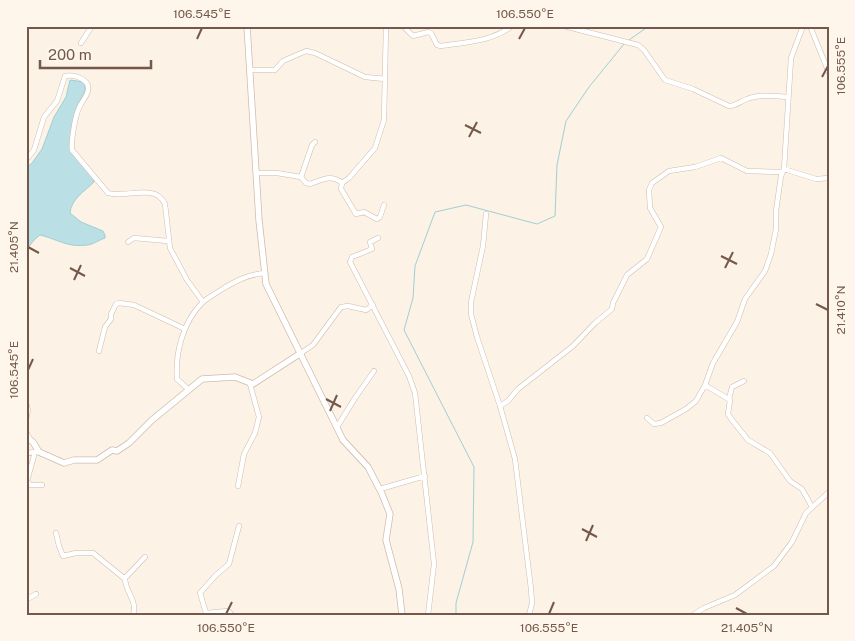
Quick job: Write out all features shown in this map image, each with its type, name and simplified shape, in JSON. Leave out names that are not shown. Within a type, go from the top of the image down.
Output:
[{"type":"street","points":[[81,42],[92,26]]},
{"type":"street","points":[[247,26],[258,220],[264,274],[272,297],[344,442],[368,467],[380,489],[390,514],[386,540],[399,588],[402,615]]},
{"type":"street","points":[[384,204],[380,217],[377,219],[364,212],[356,214],[341,189],[342,183],[349,178],[378,144],[385,114],[386,26]]},
{"type":"street","points":[[403,26],[412,36],[431,33],[437,45],[441,46],[483,40],[503,33],[512,26]]},
{"type":"street","points":[[564,26],[641,46],[665,80],[693,89],[729,106],[734,106],[750,98],[788,97]]},
{"type":"street","points":[[647,418],[654,424],[661,423],[696,401],[705,385],[713,363],[737,322],[745,299],[762,276],[770,258],[776,229],[776,211],[783,170],[792,57],[803,26]]},
{"type":"street","points":[[810,26],[829,73]]},
{"type":"street","points":[[250,70],[275,70],[283,61],[306,51],[315,53],[365,77],[385,79]]},
{"type":"street","points":[[26,160],[34,150],[44,117],[57,102],[65,76],[74,76],[84,81],[88,85],[88,90],[76,114],[73,151],[108,193],[114,195],[146,193],[156,194],[161,197],[165,204],[168,241],[171,251],[203,302]]},
{"type":"street","points":[[301,177],[312,145],[315,142]]},
{"type":"street","points":[[500,406],[508,401],[518,388],[573,346],[612,309],[612,303],[627,275],[649,256],[661,227],[650,205],[649,190],[652,182],[669,171],[694,167],[718,158],[728,160],[748,171],[783,170],[816,179],[829,178]]},
{"type":"street","points":[[256,173],[277,173],[301,177],[308,184],[329,177],[342,183]]},
{"type":"street","points":[[486,214],[483,246],[471,302],[471,314],[500,406],[517,473],[531,589],[532,603],[529,615]]},
{"type":"street","points":[[128,242],[134,238],[168,241]]},
{"type":"street","points":[[378,238],[370,242],[372,249],[352,257],[350,262],[413,386],[417,404],[434,564],[428,615]]},
{"type":"street","points":[[188,389],[179,382],[176,375],[179,347],[185,329],[195,311],[203,302],[239,279],[264,274]]},
{"type":"street","points":[[99,351],[105,327],[111,320],[111,314],[117,304],[134,305],[185,329]]},
{"type":"street","points":[[26,453],[37,452],[64,463],[74,460],[97,460],[112,450],[117,451],[128,443],[196,382],[206,378],[235,377],[250,384],[258,382],[313,345],[341,306],[366,310],[373,305]]},
{"type":"street","points":[[337,427],[374,371]]},
{"type":"street","points":[[744,381],[732,388],[728,414],[748,440],[770,453],[790,481],[802,489],[812,507]]},
{"type":"street","points":[[238,486],[244,454],[254,436],[259,417],[250,384]]},
{"type":"street","points":[[705,385],[729,400]]},
{"type":"street","points":[[26,403],[28,410],[26,420]]},
{"type":"street","points":[[26,432],[37,452]]},
{"type":"street","points":[[37,452],[27,481],[32,485],[42,485]]},
{"type":"street","points":[[380,489],[424,476]]},
{"type":"street","points":[[693,615],[699,610],[735,595],[774,566],[792,542],[803,519],[812,507],[829,492]]},
{"type":"street","points":[[232,615],[228,611],[206,613],[200,592],[229,564],[239,526]]},
{"type":"street","points":[[56,534],[63,556],[76,553],[93,553],[125,579],[127,591],[135,604],[133,615]]},
{"type":"street","points":[[125,579],[144,557]]},
{"type":"street","points":[[26,600],[36,594]]},
{"type":"water","points":[[70,80],[84,82],[85,86],[75,116],[71,147],[93,177],[94,182],[76,199],[70,213],[81,222],[103,231],[105,238],[80,246],[40,235],[26,250],[26,168],[42,149],[54,117],[66,97]]},
{"type":"waterway","points":[[629,40],[649,26]]},
{"type":"waterway","points":[[456,615],[456,603],[473,542],[474,467],[404,330],[413,298],[415,266],[435,212],[466,205],[537,224],[555,216],[557,165],[566,121],[589,87],[624,44]]}]
